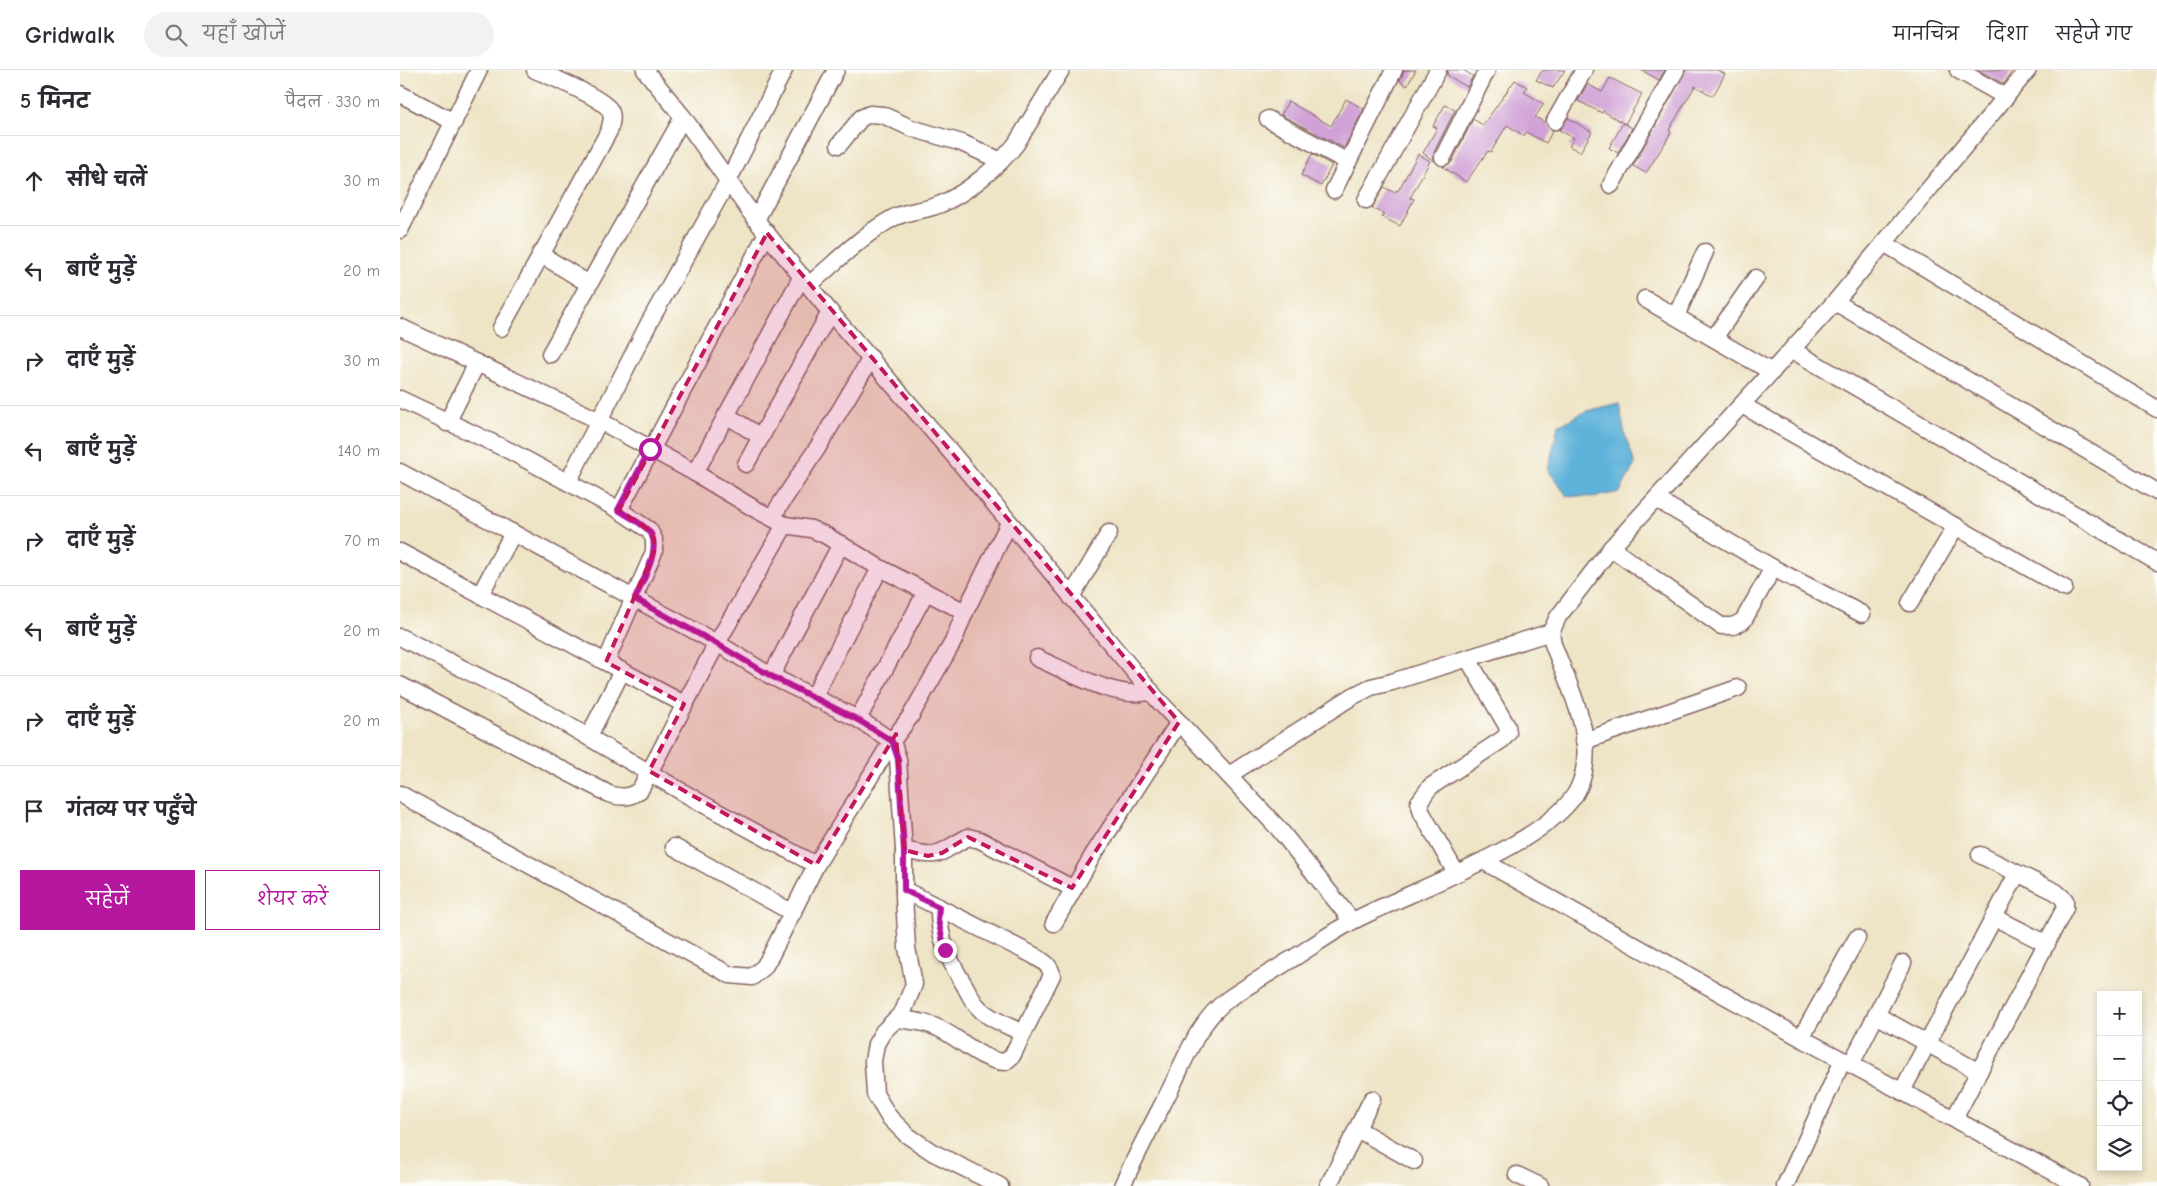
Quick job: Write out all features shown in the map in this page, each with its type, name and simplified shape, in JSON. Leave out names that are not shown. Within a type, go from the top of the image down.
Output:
[{"type":"street","points":[[400,230],[479,70]]},
{"type":"street","points":[[501,328],[540,254],[609,132],[612,117],[608,108],[598,100],[535,70]]},
{"type":"street","points":[[645,70],[683,117],[756,220],[830,312],[871,358],[1151,691],[1279,829],[1352,921]]},
{"type":"street","points":[[568,482],[650,321],[728,181],[784,70]]},
{"type":"street","points":[[756,220],[836,70]]},
{"type":"street","points":[[695,473],[805,280],[873,231],[895,218],[941,204],[965,190],[1001,161],[1016,144],[1062,70]]},
{"type":"street","points":[[1334,190],[1394,70]]},
{"type":"street","points":[[1366,200],[1438,70]]},
{"type":"street","points":[[1443,157],[1487,70]]},
{"type":"street","points":[[1555,121],[1584,70]]},
{"type":"street","points":[[1611,185],[1676,70]]},
{"type":"street","points":[[1958,70],[2006,97]]},
{"type":"street","points":[[1122,1186],[1207,1019],[1227,1000],[1352,921],[1483,861],[1547,823],[1573,798],[1580,786],[1585,763],[1584,741],[1580,716],[1553,644],[1551,632],[1558,617],[1611,548],[1835,302],[2028,70]]},
{"type":"street","points":[[400,94],[454,122]]},
{"type":"street","points":[[840,145],[860,118],[870,114],[884,115],[911,128],[962,143],[1001,161]]},
{"type":"street","points":[[550,354],[683,117]]},
{"type":"street","points":[[1268,119],[1348,162]]},
{"type":"street","points":[[618,510],[767,233]]},
{"type":"street","points":[[1884,243],[2157,409]]},
{"type":"street","points":[[1676,316],[1705,252]]},
{"type":"street","points":[[540,254],[589,284]]},
{"type":"street","points":[[1714,338],[1756,278]]},
{"type":"street","points":[[1645,299],[1772,372]]},
{"type":"street","points":[[1835,302],[2157,492]]},
{"type":"street","points":[[746,464],[830,312]]},
{"type":"street","points":[[400,327],[600,421],[778,521],[811,529],[841,544],[880,568],[965,612]]},
{"type":"street","points":[[1792,350],[2157,562]]},
{"type":"street","points":[[400,685],[609,794],[621,798],[631,797],[640,790],[717,644],[778,521],[818,447],[871,358]]},
{"type":"street","points":[[447,423],[477,364]]},
{"type":"street","points":[[400,399],[447,423],[510,451],[618,510],[648,530],[654,539],[654,552],[606,662]]},
{"type":"street","points":[[1742,405],[2064,588]]},
{"type":"street","points":[[726,416],[761,437]]},
{"type":"street","points":[[400,472],[717,644],[771,676],[858,720],[892,741],[898,759],[904,850],[907,948],[914,984],[908,1002],[898,1019],[883,1032],[876,1044],[873,1061],[875,1094],[889,1118],[907,1135],[932,1152],[1000,1186]]},
{"type":"street","points":[[1656,499],[1773,568],[1862,614]]},
{"type":"street","points":[[400,794],[730,975],[752,977],[764,967],[816,865],[892,741],[910,717],[953,642],[965,612],[1009,522]]},
{"type":"street","points":[[1910,603],[1956,526]]},
{"type":"street","points":[[480,595],[513,533]]},
{"type":"street","points":[[1071,597],[1109,533]]},
{"type":"street","points":[[771,676],[841,544]]},
{"type":"street","points":[[1611,548],[1721,626],[1734,626],[1743,621],[1773,568]]},
{"type":"street","points":[[400,552],[684,704]]},
{"type":"street","points":[[813,698],[880,568]]},
{"type":"street","points":[[858,720],[926,592]]},
{"type":"street","points":[[1229,775],[1371,686],[1468,659],[1551,632]]},
{"type":"street","points":[[400,637],[523,699],[703,804],[816,865]]},
{"type":"street","points":[[1037,658],[1110,690],[1126,694],[1142,694],[1151,691]]},
{"type":"street","points":[[1456,873],[1422,813],[1419,802],[1422,795],[1430,788],[1508,733],[1507,726],[1468,659]]},
{"type":"street","points":[[589,736],[622,671]]},
{"type":"street","points":[[1584,741],[1738,688]]},
{"type":"street","points":[[1054,923],[1072,888],[1179,722]]},
{"type":"street","points":[[904,850],[928,856],[942,853],[968,837],[980,840],[1072,888]]},
{"type":"street","points":[[674,847],[793,913]]},
{"type":"street","points":[[1954,1119],[2065,908],[2065,900],[2056,892],[1980,855]]},
{"type":"street","points":[[1483,861],[1801,1038],[2080,1186]]},
{"type":"street","points":[[1902,1091],[2017,874]]},
{"type":"street","points":[[898,1019],[922,1022],[940,1029],[997,1062],[1005,1062],[1012,1056],[1052,975],[1051,969],[1033,955],[904,890]]},
{"type":"street","points":[[939,907],[938,920],[945,950],[953,969],[973,1001],[988,1015],[1023,1033]]},
{"type":"street","points":[[1994,917],[2047,944]]},
{"type":"street","points":[[1801,1038],[1857,938]]},
{"type":"street","points":[[1785,1186],[1847,1062],[1876,1015],[1903,963]]},
{"type":"street","points":[[1876,1015],[1979,1072]]},
{"type":"street","points":[[1328,1186],[1372,1099]]},
{"type":"street","points":[[1357,1129],[1414,1161]]},
{"type":"street","points":[[1517,1175],[1540,1186]]},
{"type":"highlighted area","points":[[767,233],[1179,722],[1072,888],[968,837],[942,853],[928,856],[904,850],[896,734],[816,865],[649,771],[684,704],[606,662],[654,552],[654,539],[649,530],[619,510]]},
{"type":"water","points":[[1619,403],[1625,435],[1635,464],[1620,492],[1594,497],[1567,496],[1548,470],[1558,426],[1586,411]]},
{"type":"building","points":[[1404,70],[1416,70],[1407,86],[1400,81]]},
{"type":"building","points":[[1448,70],[1463,70],[1473,76],[1467,87],[1447,75]]},
{"type":"building","points":[[1543,70],[1565,70],[1553,88],[1536,80]]},
{"type":"building","points":[[1641,70],[1665,70],[1659,80]]},
{"type":"building","points":[[1686,70],[1717,70],[1725,74],[1713,96],[1695,86],[1669,130],[1671,132],[1665,143],[1646,173],[1633,166]]},
{"type":"building","points":[[1978,70],[2013,70],[2004,84]]},
{"type":"building","points":[[1610,78],[1642,94],[1625,124],[1603,111],[1602,113],[1578,101],[1587,84],[1602,92]]},
{"type":"building","points":[[1515,80],[1527,87],[1524,92],[1544,104],[1535,117],[1546,123],[1553,130],[1546,143],[1526,132],[1524,136],[1507,125],[1491,152],[1488,151],[1466,182],[1443,167],[1452,162],[1473,119],[1483,125]]},
{"type":"building","points":[[1346,99],[1364,109],[1344,148],[1281,115],[1288,101],[1331,126]]},
{"type":"building","points":[[1445,105],[1455,110],[1434,152],[1434,161],[1423,153],[1437,128],[1433,126]]},
{"type":"building","points":[[1568,118],[1592,132],[1580,152],[1569,146],[1574,138],[1559,130]]},
{"type":"building","points":[[1623,123],[1632,128],[1618,153],[1609,148]]},
{"type":"building","points":[[1312,154],[1332,165],[1321,186],[1301,175]]},
{"type":"building","points":[[1418,154],[1430,161],[1410,198],[1414,199],[1400,226],[1382,217],[1384,214],[1372,208],[1384,187],[1395,193],[1396,190],[1398,191]]},
{"type":"route","points":[[650,449],[618,510],[648,530],[654,539],[654,552],[635,599],[771,676],[877,730],[892,741],[898,759],[904,850],[904,890],[939,907],[938,920],[945,950]]}]
